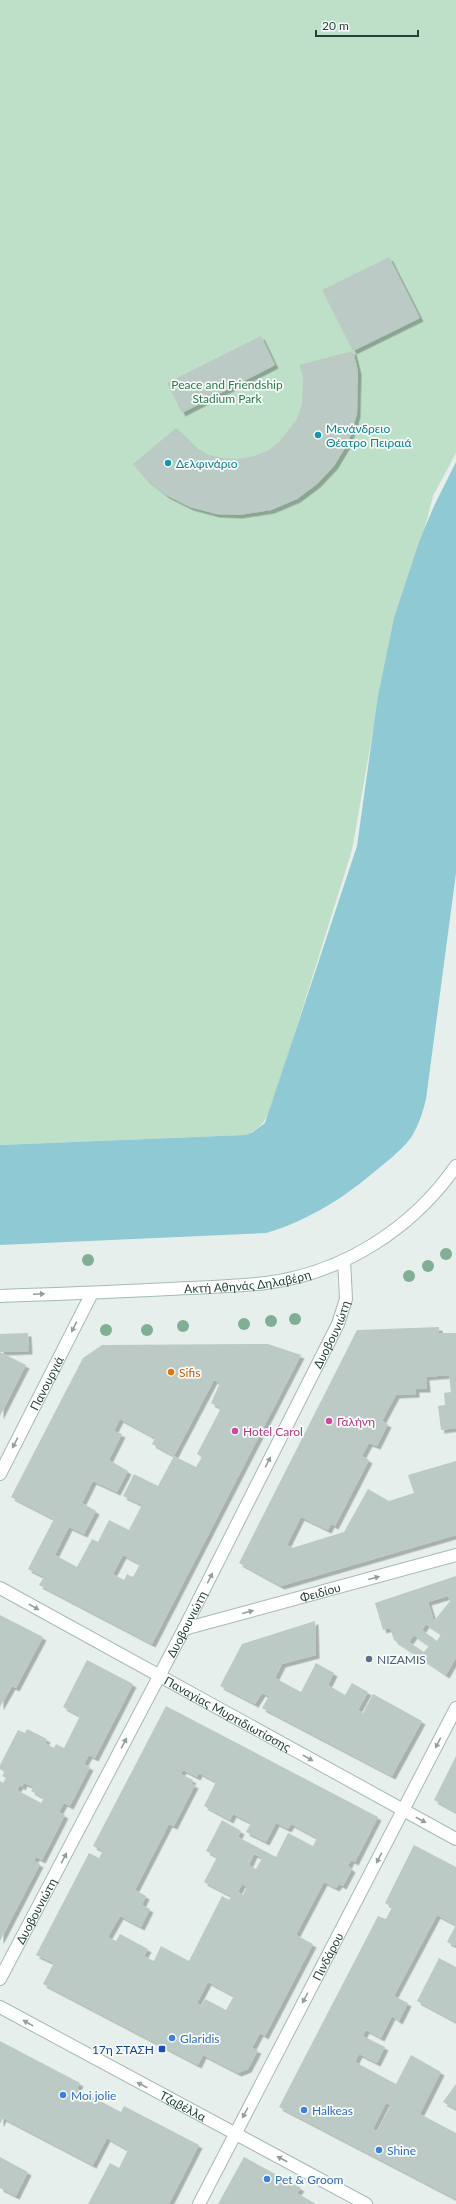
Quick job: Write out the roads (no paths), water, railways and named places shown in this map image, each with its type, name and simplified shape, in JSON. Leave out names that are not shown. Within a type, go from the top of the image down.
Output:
[{"type":"street","name":"Ακτή Αθηνάς Δηλαβέρη","points":[[0,1296],[92,1293],[266,1283],[310,1273],[344,1260],[371,1246],[408,1220],[439,1188],[456,1166]]},
{"type":"street","name":"Δυοβουνιώτη","points":[[0,1979],[184,1629],[338,1324],[346,1298],[344,1260]]},
{"type":"street","name":"Πανουργιά","points":[[0,1474],[92,1293]]},
{"type":"street","name":"Φειδίου","points":[[184,1629],[456,1555]]},
{"type":"street","name":"Παναγίας Μυρτιδιωτίσσης","points":[[0,1588],[456,1839]]},
{"type":"street","name":"Πινδάρου","points":[[199,2204],[234,2133],[404,1811],[456,1708]]},
{"type":"street","name":"Τζαβέλλα","points":[[0,2007],[366,2204]]},
{"type":"water","points":[[456,462],[456,873],[426,1099],[424,1109],[412,1136],[393,1157],[340,1198],[312,1214],[282,1228],[266,1233],[0,1245],[0,1145],[245,1135],[253,1132],[265,1123],[357,846],[378,696],[394,618],[419,542],[434,506]]},
{"type":"place","name":"Μενάνδρειο Θέατρο Πειραιά","points":[[318,435]]},
{"type":"place","name":"Δελφινάριο","points":[[168,463]]},
{"type":"place","name":"Sifis","points":[[171,1372]]},
{"type":"place","name":"Γαλήνη","points":[[329,1421]]},
{"type":"place","name":"Hotel Carol","points":[[235,1431]]},
{"type":"place","name":"NIZAMIS","points":[[369,1659]]},
{"type":"place","name":"Glaridis","points":[[172,2038]]},
{"type":"place","name":"17η ΣΤΑΣΗ","points":[[162,2049]]},
{"type":"place","name":"Moi jolie","points":[[63,2095]]},
{"type":"place","name":"Halkeas","points":[[304,2110]]},
{"type":"place","name":"Shine","points":[[379,2150]]},
{"type":"place","name":"Pet & Groom","points":[[267,2179]]},
{"type":"park label","name":"Peace and Friendship Stadium Park","points":[[227,391]]}]
